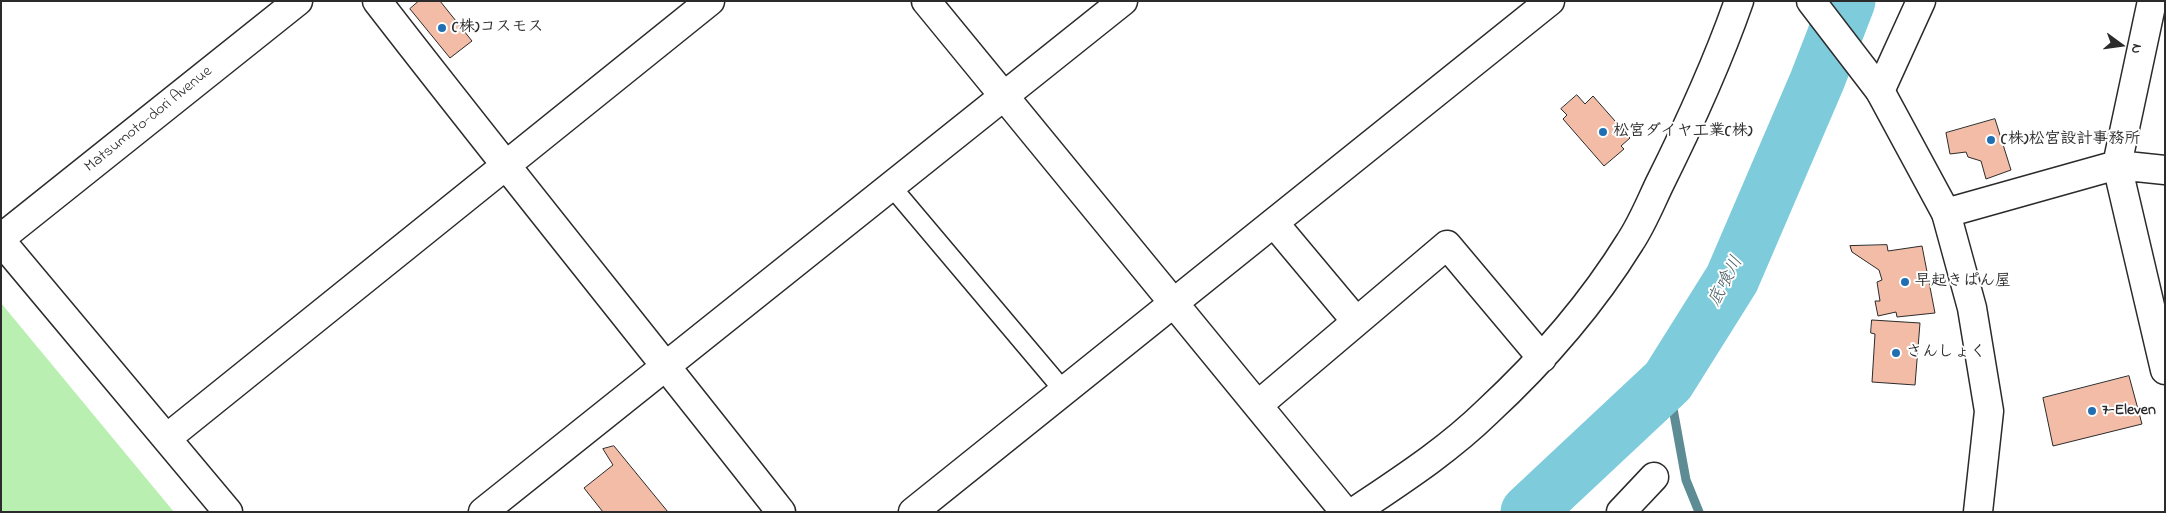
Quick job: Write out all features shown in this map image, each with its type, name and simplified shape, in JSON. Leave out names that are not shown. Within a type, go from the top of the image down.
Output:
[{"type":"street","name":"Matsumoto-dori Avenue","points":[[1,240],[298,1]]},
{"type":"street","points":[[377,1],[505,166],[781,512]]},
{"type":"street","points":[[166,438],[710,1]]},
{"type":"street","points":[[926,1],[1345,512]]},
{"type":"street","points":[[483,512],[1124,1]]},
{"type":"street","points":[[1354,512],[1431,460],[1487,413],[1542,358],[1589,300],[1631,241],[1671,161],[1721,51],[1740,1]]},
{"type":"street","points":[[1811,1],[1873,82],[1946,213],[1972,308],[1989,411],[1978,512]]},
{"type":"street","points":[[1873,82],[1921,1]]},
{"type":"street","points":[[2152,1],[2117,165],[2164,364]]},
{"type":"street","points":[[913,512],[1547,2]]},
{"type":"street","points":[[1946,213],[2117,165],[2165,170]]},
{"type":"street","points":[[1274,222],[1356,321]]},
{"type":"street","points":[[1,240],[228,512]]},
{"type":"street","points":[[1258,405],[1446,246],[1542,358]]},
{"type":"street","points":[[1621,512],[1654,477]]},
{"type":"lane","points":[[891,186],[1064,391]]},
{"type":"green space","points":[[1,303],[174,512],[1,512]]},
{"type":"building","points":[[419,1],[440,1],[472,41],[450,58],[410,9]]},
{"type":"building","points":[[1577,95],[1585,104],[1593,96],[1630,138],[1621,146],[1624,149],[1604,166],[1563,119],[1567,115],[1561,109]]},
{"type":"building","points":[[1995,119],[2011,170],[1986,179],[1981,161],[1968,157],[1966,152],[1950,154],[1946,133]]},
{"type":"building","points":[[1887,245],[1888,251],[1922,246],[1935,313],[1897,317],[1896,312],[1878,316],[1875,301],[1880,301],[1877,282],[1882,280],[1879,270],[1852,252],[1850,246]]},
{"type":"building","points":[[1872,320],[1920,323],[1915,385],[1872,382],[1875,334],[1871,333]]},
{"type":"building","points":[[2129,376],[2142,424],[2053,446],[2043,398]]},
{"type":"building","points":[[614,446],[668,512],[603,512],[584,488],[613,465],[603,449]]},
{"type":"waterway","name":"底喰川","points":[[1528,512],[1668,381],[1732,279],[1817,81],[1848,1]]},
{"type":"waterway","points":[[1668,381],[1686,480],[1699,512]]},
{"type":"place","name":"(株)コスモス","points":[[442,28]]},
{"type":"place","name":"松宮ダイヤ工業(株)","points":[[1603,132]]},
{"type":"place","name":"(株)松宮設計事務所","points":[[1991,140]]},
{"type":"place","name":"早起きぱん屋","points":[[1905,282]]},
{"type":"place","name":"さんしょく","points":[[1896,353]]},
{"type":"place","name":"7-Eleven","points":[[2092,411]]}]
